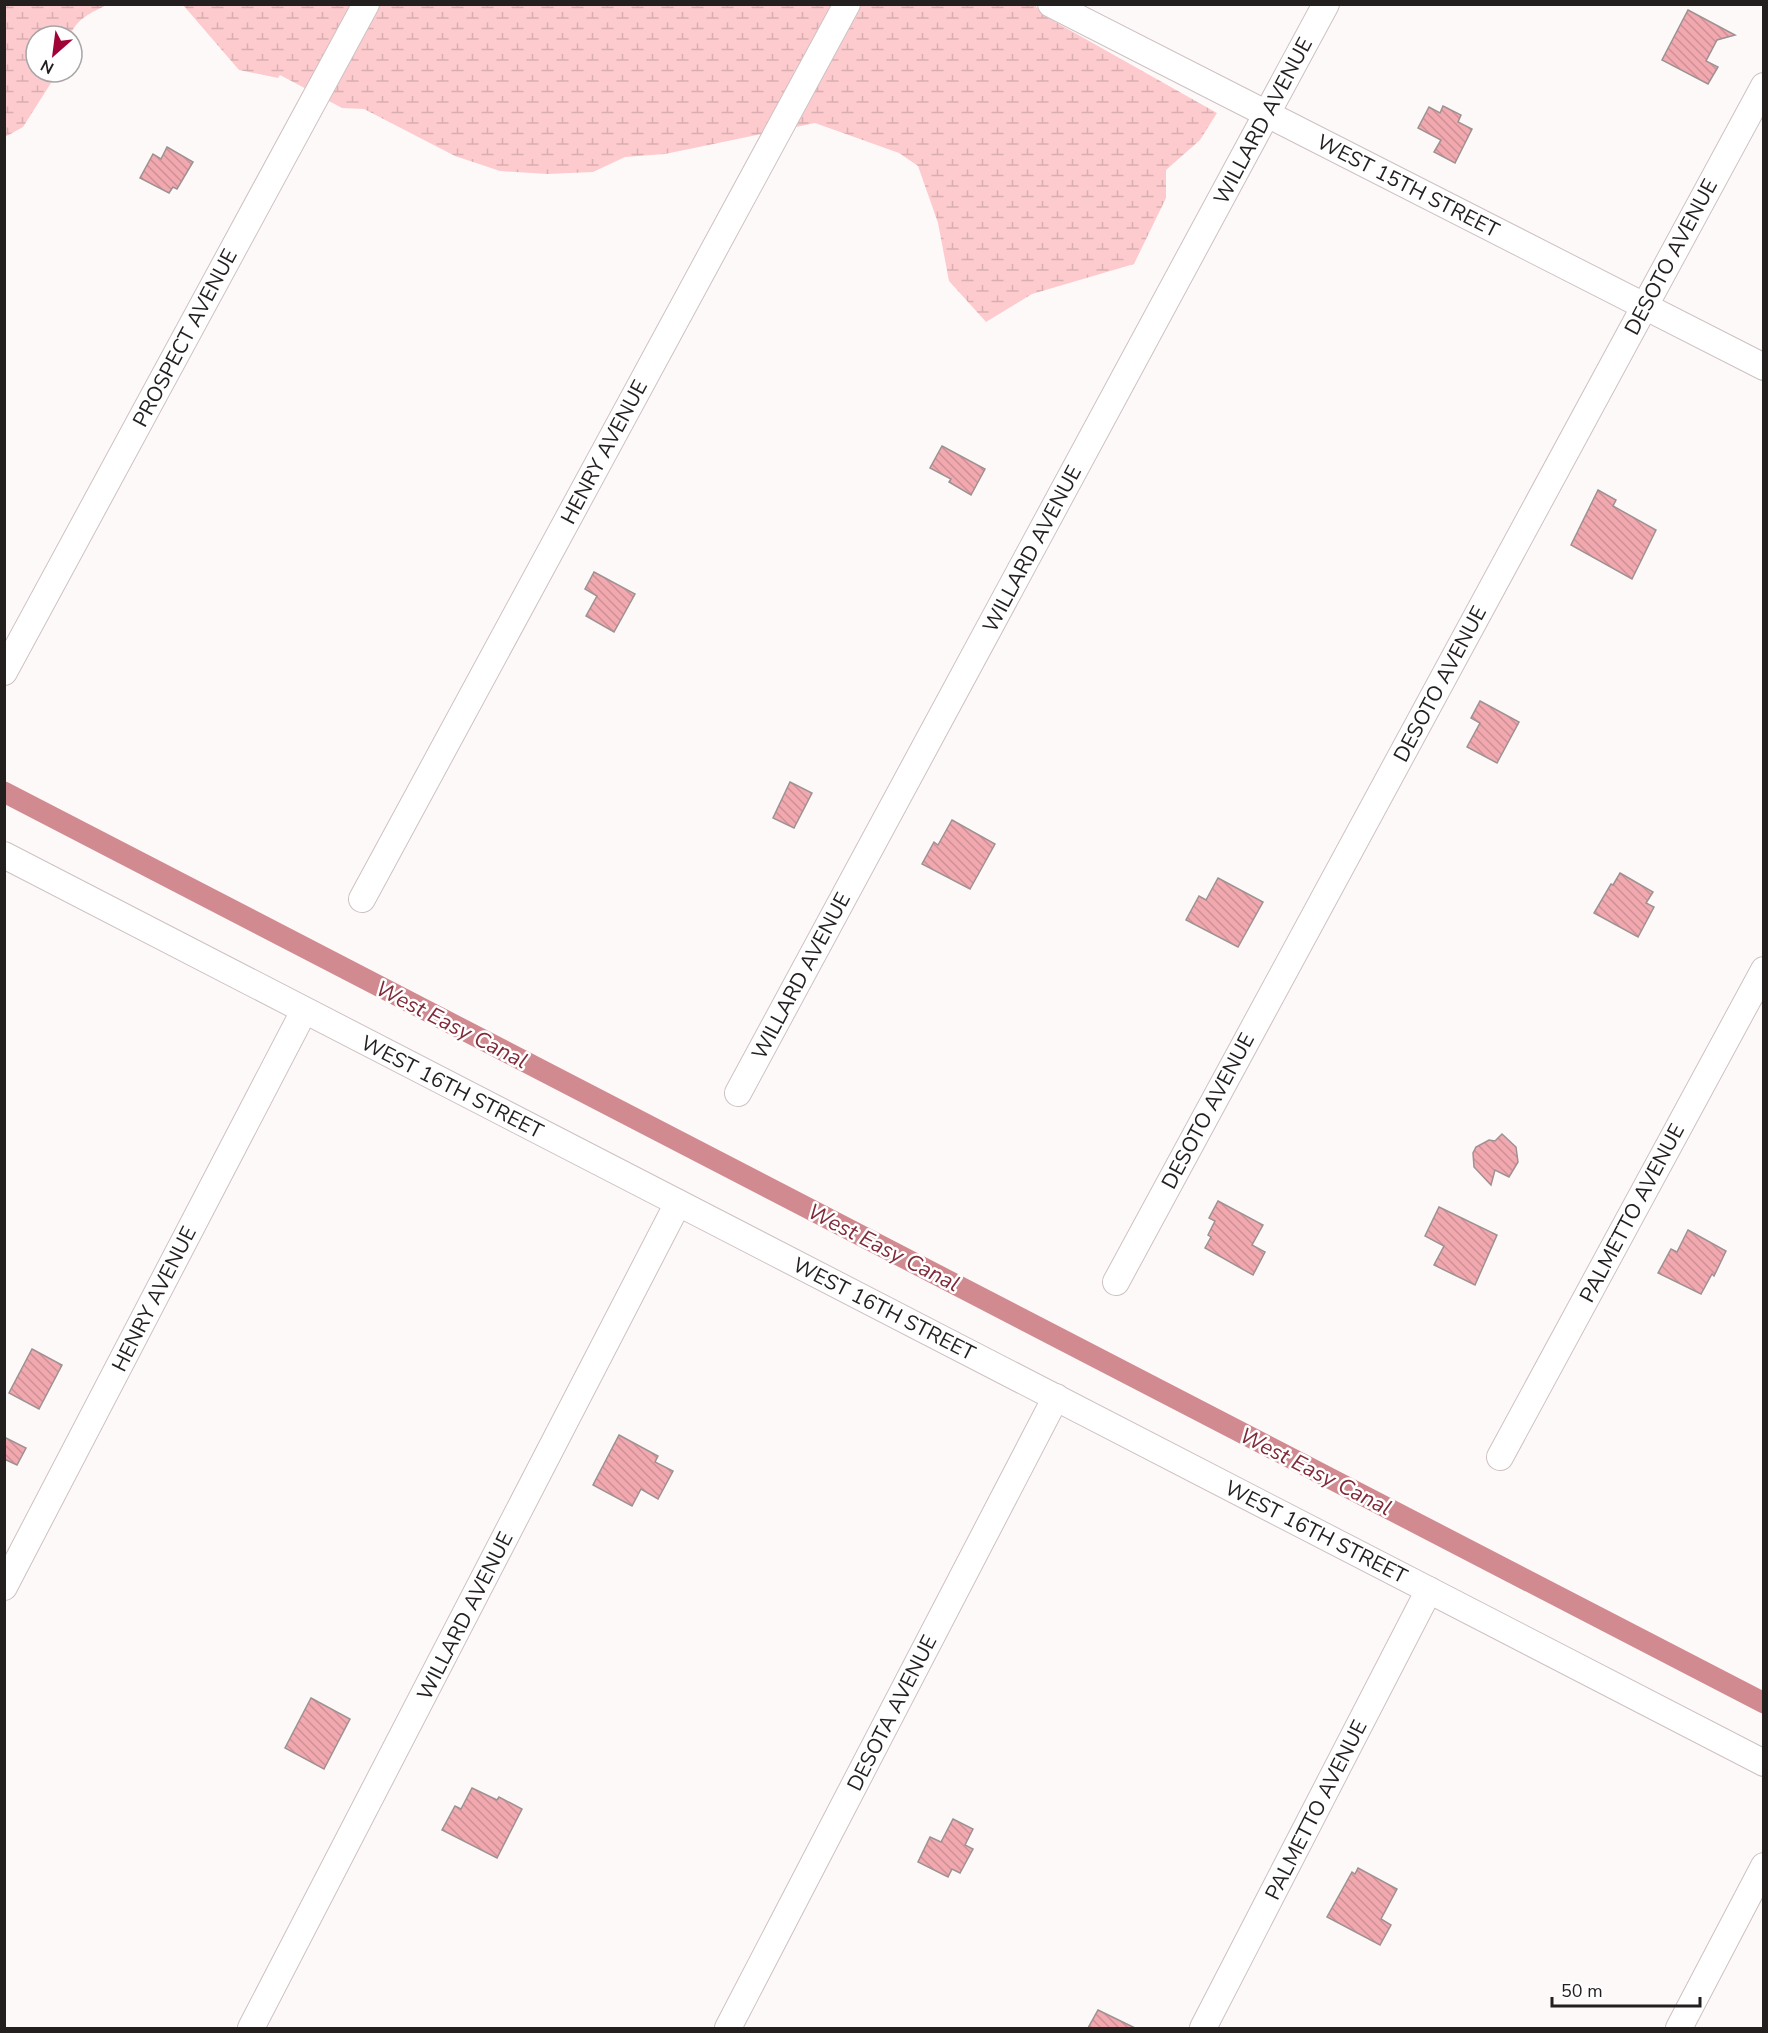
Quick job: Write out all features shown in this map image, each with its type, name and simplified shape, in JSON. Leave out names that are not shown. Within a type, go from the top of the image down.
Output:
[{"type":"street","name":"PROSPECT AVENUE","points":[[4,672],[366,4]]},
{"type":"street","name":"HENRY AVENUE","points":[[362,899],[847,4]]},
{"type":"street","name":"WEST 15TH STREET","points":[[1052,4],[1764,368]]},
{"type":"street","name":"WILLARD AVENUE","points":[[738,1093],[1326,4]]},
{"type":"street","name":"DESOTO AVENUE","points":[[1116,1282],[1764,86]]},
{"type":"street","name":"WEST 16TH STREET","points":[[4,855],[1764,1763]]},
{"type":"street","name":"PALMETTO AVENUE","points":[[1500,1456],[1764,970]]},
{"type":"street","name":"HENRY AVENUE","points":[[4,1587],[304,1011]]},
{"type":"street","name":"WILLARD AVENUE","points":[[251,2028],[678,1203]]},
{"type":"street","name":"DESOTA AVENUE","points":[[728,2028],[1056,1397]]},
{"type":"street","name":"PALMETTO AVENUE","points":[[1203,2028],[1429,1590]]},
{"type":"street","points":[[1679,2028],[1764,1866]]},
{"type":"green space","points":[[5,4],[107,5],[90,13],[77,24],[24,24],[24,84],[50,84],[23,127],[5,137]]},
{"type":"green space","points":[[183,5],[1035,5],[1043,15],[1217,113],[1200,140],[1166,170],[1166,198],[1134,264],[1032,294],[986,322],[949,281],[938,223],[918,166],[899,153],[815,123],[665,154],[625,157],[593,172],[547,174],[500,171],[455,156],[364,109],[342,108],[280,75],[278,78],[239,70]]},
{"type":"building","points":[[1688,10],[1735,35],[1717,40],[1706,61],[1718,67],[1708,84],[1662,60]]},
{"type":"building","points":[[1443,106],[1461,115],[1458,122],[1472,129],[1455,163],[1434,152],[1441,140],[1418,128],[1429,107],[1440,113]]},
{"type":"building","points":[[167,147],[193,162],[177,189],[173,187],[169,193],[140,178],[153,154],[161,159]]},
{"type":"building","points":[[942,446],[985,469],[971,495],[949,482],[951,479],[930,468]]},
{"type":"building","points":[[1598,490],[1616,500],[1613,506],[1656,530],[1632,579],[1571,545]]},
{"type":"building","points":[[594,572],[635,594],[614,632],[586,616],[597,596],[585,589]]},
{"type":"building","points":[[1480,701],[1519,722],[1497,763],[1467,747],[1480,723],[1471,718]]},
{"type":"building","points":[[790,782],[812,793],[794,828],[773,818]]},
{"type":"building","points":[[952,820],[995,844],[970,889],[922,864],[934,842],[938,845]]},
{"type":"building","points":[[1620,873],[1653,892],[1646,903],[1654,907],[1638,937],[1594,913]]},
{"type":"building","points":[[1218,878],[1263,902],[1238,947],[1186,920],[1199,896],[1206,900]]},
{"type":"building","points":[[1502,1134],[1516,1147],[1518,1162],[1509,1177],[1495,1170],[1491,1185],[1474,1167],[1473,1153],[1476,1147],[1489,1140],[1495,1141]]},
{"type":"building","points":[[1218,1201],[1263,1225],[1252,1245],[1265,1252],[1253,1275],[1205,1248],[1211,1237],[1208,1235],[1215,1221],[1209,1218]]},
{"type":"building","points":[[1439,1207],[1497,1235],[1475,1285],[1434,1265],[1444,1246],[1425,1236]]},
{"type":"building","points":[[1688,1230],[1726,1251],[1714,1276],[1712,1274],[1701,1294],[1658,1273],[1671,1249],[1677,1252]]},
{"type":"building","points":[[32,1349],[62,1365],[39,1409],[9,1393]]},
{"type":"building","points":[[619,1435],[658,1456],[655,1462],[673,1471],[658,1499],[641,1489],[632,1506],[593,1485]]},
{"type":"building","points":[[4,1437],[26,1448],[17,1465],[4,1459]]},
{"type":"building","points":[[311,1698],[350,1719],[324,1769],[285,1748]]},
{"type":"building","points":[[472,1788],[497,1800],[499,1797],[522,1809],[497,1858],[442,1830],[455,1806],[461,1809]]},
{"type":"building","points":[[953,1819],[973,1829],[965,1845],[973,1849],[960,1873],[952,1869],[948,1877],[918,1862],[930,1837],[941,1842]]},
{"type":"building","points":[[1358,1868],[1397,1889],[1381,1919],[1391,1925],[1380,1945],[1327,1917],[1352,1872],[1355,1874]]},
{"type":"building","points":[[1098,2010],[1135,2028],[1088,2028]]},
{"type":"waterway","name":"West Easy Canal","points":[[4,792],[1764,1703]]}]
